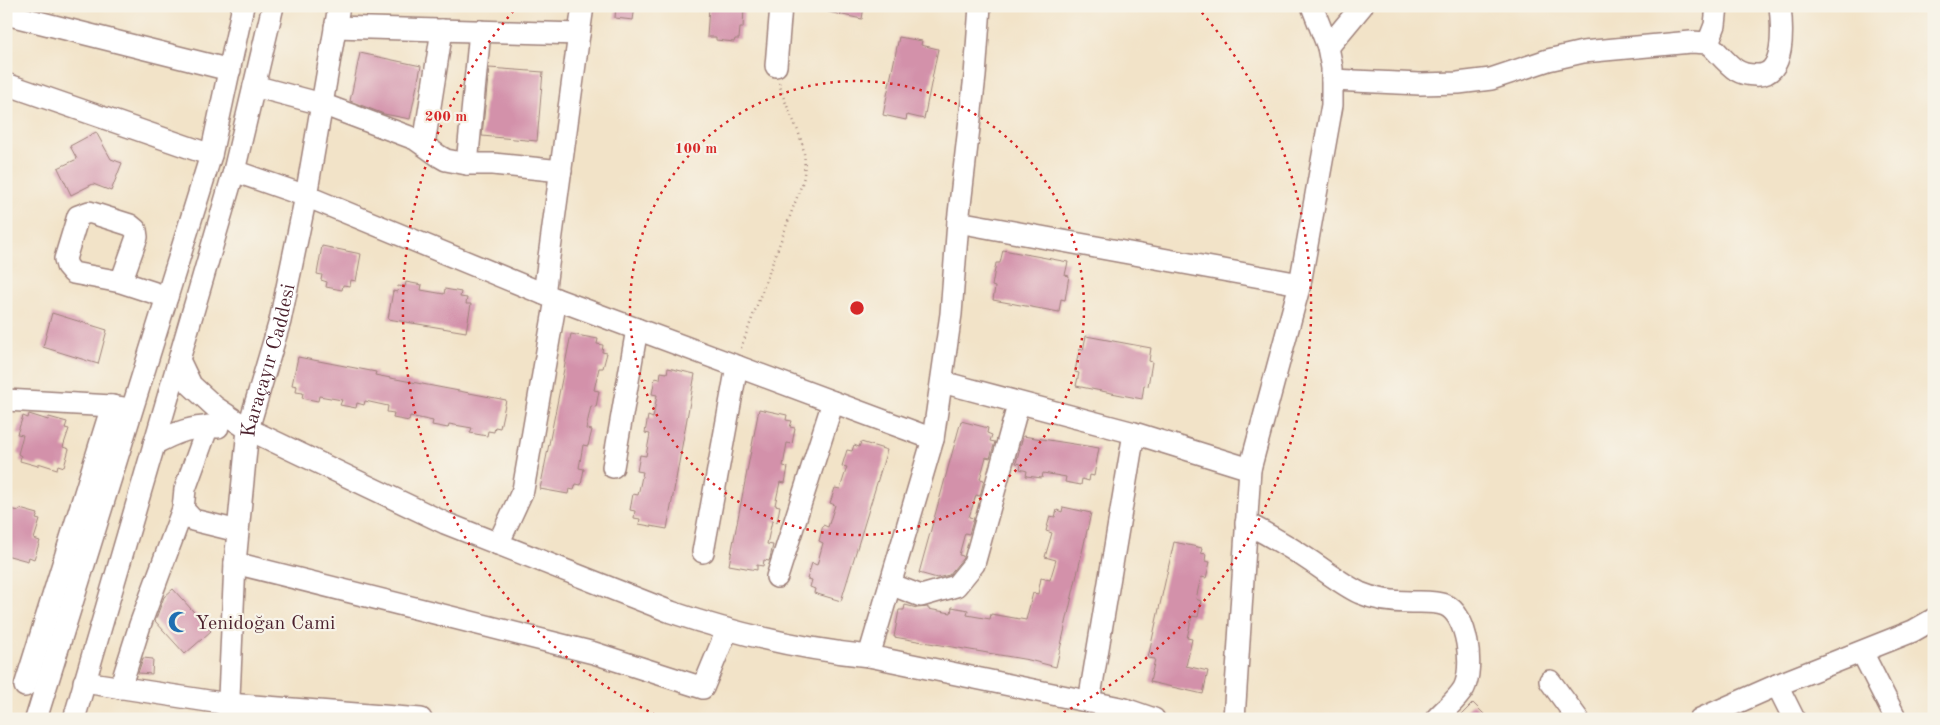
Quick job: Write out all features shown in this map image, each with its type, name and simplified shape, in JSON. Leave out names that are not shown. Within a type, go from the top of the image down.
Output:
[{"type":"street","points":[[36,719],[26,687],[122,408],[167,297],[211,155],[244,6]]},
{"type":"street","points":[[74,719],[234,170],[273,6]]},
{"type":"street","points":[[498,544],[522,490],[550,297],[561,171],[583,6]]},
{"type":"street","points":[[776,66],[781,6]]},
{"type":"street","points":[[869,656],[933,439],[951,314],[958,222],[975,76],[980,6]]},
{"type":"street","points":[[1234,719],[1250,469],[1300,284],[1332,105],[1332,80],[1328,47],[1312,6]]},
{"type":"street","points":[[1328,47],[1362,6]]},
{"type":"street","points":[[1708,43],[1716,26],[1717,6]]},
{"type":"street","points":[[1332,80],[1420,84],[1458,83],[1491,79],[1548,60],[1583,52],[1624,50],[1675,43],[1708,43],[1737,70],[1753,75],[1763,74],[1772,67],[1780,51],[1783,31],[1780,6]]},
{"type":"street","points":[[6,14],[230,70]]},
{"type":"street","points":[[337,16],[442,30],[580,34]]},
{"type":"street","name":"Karaçayır Caddesi","points":[[228,712],[235,563],[248,429],[280,321],[306,196],[337,16]]},
{"type":"street","points":[[424,144],[442,30]]},
{"type":"street","points":[[468,164],[480,31]]},
{"type":"street","points":[[6,84],[211,155]]},
{"type":"street","points":[[254,86],[322,104],[415,139],[439,156],[468,164],[493,164],[561,171]]},
{"type":"street","points":[[234,170],[306,196],[550,297],[933,439]]},
{"type":"street","points":[[958,222],[1300,284]]},
{"type":"street","points":[[121,282],[167,297]]},
{"type":"street","points":[[613,467],[637,329]]},
{"type":"street","points":[[179,360],[191,385],[215,407],[248,429],[445,523],[671,612],[727,630],[787,645],[869,656],[1125,709],[1154,719]]},
{"type":"street","points":[[703,552],[737,366]]},
{"type":"street","points":[[942,382],[1134,433],[1250,469]]},
{"type":"street","points":[[6,400],[122,408]]},
{"type":"street","points":[[777,577],[833,402]]},
{"type":"street","points":[[890,584],[921,596],[956,586],[974,564],[1017,409]]},
{"type":"street","points":[[154,444],[179,431],[208,426],[248,429]]},
{"type":"street","points":[[120,688],[140,625],[183,509],[185,489],[208,426]]},
{"type":"street","points":[[1089,702],[1134,433]]},
{"type":"street","points":[[183,509],[193,520],[238,531]]},
{"type":"street","points":[[1246,523],[1282,542],[1358,592],[1376,599],[1398,602],[1431,602],[1444,605],[1458,615],[1464,631],[1470,668],[1464,687],[1453,702],[1436,719]]},
{"type":"street","points":[[235,563],[594,653],[703,688],[727,630]]},
{"type":"street","points":[[1700,719],[1777,685],[1925,626],[1934,619]]},
{"type":"street","points":[[1862,652],[1896,719]]},
{"type":"street","points":[[1550,681],[1578,719]]},
{"type":"street","points":[[84,682],[228,712],[421,719]]},
{"type":"street","points":[[1777,685],[1794,719]]},
{"type":"path","points":[[737,366],[742,345],[805,172],[805,150],[782,92],[776,66]]},
{"type":"building","points":[[616,6],[635,6],[633,20],[615,18]]},
{"type":"building","points":[[709,6],[744,6],[743,28],[740,28],[739,39],[735,39],[734,42],[716,40],[716,37],[707,37]]},
{"type":"building","points":[[828,6],[864,6],[862,19],[828,12]]},
{"type":"building","points":[[899,37],[922,41],[921,45],[938,49],[924,119],[907,115],[906,120],[883,115]]},
{"type":"building","points":[[360,53],[421,66],[410,119],[384,114],[350,101]]},
{"type":"building","points":[[489,68],[543,72],[537,141],[482,136]]},
{"type":"building","points":[[96,132],[111,159],[122,163],[111,191],[93,184],[71,195],[58,168],[77,159],[70,146]]},
{"type":"building","points":[[322,246],[361,254],[356,281],[351,280],[350,286],[343,285],[342,290],[326,287],[327,282],[321,280],[322,275],[317,274]]},
{"type":"building","points":[[1003,250],[1068,262],[1065,275],[1069,276],[1065,300],[1061,299],[1059,312],[993,300],[995,287],[992,286],[996,263],[1000,263]]},
{"type":"building","points":[[406,282],[422,285],[421,290],[444,294],[445,289],[461,292],[460,297],[467,298],[466,304],[471,304],[466,332],[388,319],[393,291],[397,292],[398,286],[405,287]]},
{"type":"building","points":[[52,313],[107,330],[98,364],[43,347]]},
{"type":"building","points":[[571,334],[598,339],[597,344],[603,345],[602,352],[607,353],[603,368],[599,368],[594,390],[599,391],[596,407],[591,406],[586,429],[592,430],[588,446],[583,445],[579,468],[584,469],[581,485],[576,484],[574,490],[569,489],[568,494],[540,489]]},
{"type":"building","points":[[1086,336],[1151,348],[1149,361],[1152,362],[1148,386],[1144,385],[1142,399],[1076,386],[1079,373],[1075,372],[1079,349],[1083,350]]},
{"type":"building","points":[[298,357],[376,372],[375,375],[506,400],[500,428],[495,427],[494,432],[488,431],[487,436],[470,433],[472,428],[449,424],[448,428],[432,425],[433,421],[410,416],[409,421],[393,418],[394,413],[387,412],[388,406],[365,401],[364,405],[357,403],[356,408],[340,405],[342,400],[319,396],[318,401],[302,398],[303,393],[296,392],[297,386],[292,385]]},
{"type":"building","points":[[668,368],[695,374],[667,529],[639,524],[640,519],[634,518],[635,511],[630,510],[633,494],[638,495],[643,472],[637,471],[640,455],[646,456],[650,434],[645,433],[648,416],[653,418],[657,395],[652,394],[655,378],[660,379],[661,372],[667,373]]},
{"type":"building","points":[[759,409],[787,415],[786,420],[792,421],[790,427],[795,428],[792,444],[787,443],[783,466],[788,467],[785,483],[780,482],[775,505],[780,506],[777,522],[772,521],[767,544],[773,545],[770,558],[769,561],[764,560],[763,566],[757,565],[757,570],[729,565]]},
{"type":"building","points":[[29,414],[48,420],[49,417],[67,422],[65,428],[69,429],[63,447],[69,449],[64,467],[58,465],[57,469],[38,463],[38,466],[20,461],[21,456],[18,454],[23,435],[17,434],[23,416],[28,418]]},
{"type":"building","points":[[961,421],[988,428],[987,433],[992,435],[990,441],[995,442],[990,458],[986,457],[980,479],[984,480],[980,496],[976,495],[969,517],[974,518],[969,534],[965,533],[959,555],[963,556],[963,558],[949,575],[937,578],[919,573]]},
{"type":"building","points":[[1023,436],[1099,448],[1094,476],[1090,475],[1089,481],[1082,479],[1081,485],[1065,482],[1066,477],[1043,473],[1042,478],[1026,476],[1027,471],[1020,469],[1021,464],[1016,463]]},
{"type":"building","points":[[861,442],[887,450],[841,601],[814,593],[815,589],[810,587],[812,580],[807,579],[812,563],[817,565],[823,543],[819,541],[823,525],[828,527],[835,505],[830,503],[835,488],[840,489],[847,467],[842,466],[847,450],[852,451],[854,445],[859,447]]},
{"type":"building","points":[[1063,507],[1091,513],[1056,667],[1029,660],[894,637],[899,610],[904,610],[905,605],[917,608],[928,607],[928,609],[951,613],[952,607],[968,610],[967,615],[990,619],[991,614],[1026,620],[1033,593],[1038,594],[1041,578],[1050,580],[1056,560],[1045,557],[1052,533],[1046,531],[1050,516],[1055,517],[1057,510],[1062,512]]},
{"type":"building","points":[[6,508],[19,511],[20,509],[38,514],[36,519],[40,520],[34,539],[40,541],[34,559],[29,557],[28,561],[6,555]]},
{"type":"building","points":[[1174,542],[1202,548],[1201,553],[1206,554],[1205,561],[1210,562],[1206,578],[1201,577],[1196,599],[1201,601],[1198,617],[1192,616],[1187,638],[1192,639],[1186,666],[1208,671],[1203,694],[1150,682],[1155,659],[1148,658]]},
{"type":"building","name":"Yenidoğan Cami","points":[[173,589],[211,631],[185,654],[155,621],[164,597]]},
{"type":"building","points":[[143,658],[153,659],[152,674],[138,673]]},
{"type":"building","points":[[1473,703],[1489,719],[1457,719]]},
{"type":"place","name":"Yenidoğan Cami","points":[[179,622]]}]
